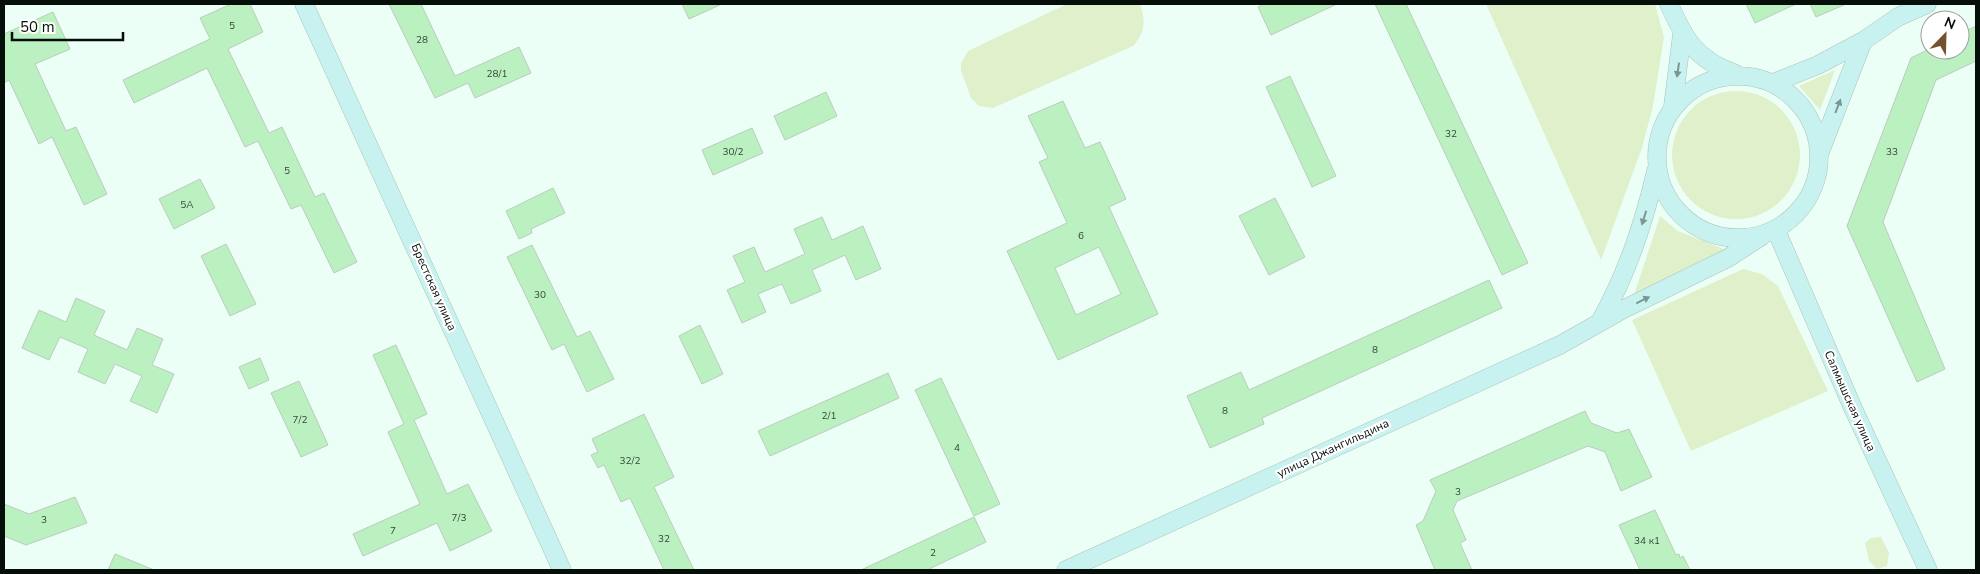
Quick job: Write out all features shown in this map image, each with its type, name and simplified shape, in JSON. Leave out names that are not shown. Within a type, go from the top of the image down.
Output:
[{"type":"main road","name":"Брестская улица","points":[[304,4],[562,570]]},
{"type":"main road","points":[[1669,4],[1682,34],[1700,56],[1715,67],[1738,75],[1773,83],[1797,100],[1813,124],[1820,152]]},
{"type":"main road","points":[[1773,83],[1818,65],[1863,41],[1898,18],[1927,4]]},
{"type":"main road","points":[[1672,106],[1682,34]]},
{"type":"main road","points":[[1656,171],[1669,203],[1695,227],[1727,239],[1769,233],[1800,210],[1816,183],[1820,152],[1863,41]]},
{"type":"main road","points":[[1600,323],[1623,279],[1635,248],[1656,171],[1656,148],[1661,126],[1672,106],[1691,89],[1714,78],[1738,75]]},
{"type":"main road","name":"улица Джангильдина","points":[[1066,570],[1560,345],[1728,258],[1769,233]]},
{"type":"main road","name":"Салмышская улица","points":[[1769,233],[1928,570]]},
{"type":"green space","points":[[1067,4],[1140,4],[1144,22],[1142,31],[1133,46],[993,108],[979,106],[971,98],[961,71],[961,63],[968,51]]},
{"type":"green space","points":[[1486,4],[1655,4],[1664,37],[1653,106],[1642,148],[1601,260]]},
{"type":"green space","points":[[1835,70],[1820,110],[1799,86]]},
{"type":"green space","points":[[1736,91],[1761,95],[1782,109],[1796,130],[1800,155],[1796,180],[1782,201],[1761,215],[1736,219],[1711,215],[1690,201],[1676,180],[1672,155],[1676,130],[1690,109],[1711,95]]},
{"type":"green space","points":[[1660,216],[1678,231],[1729,251],[1634,295]]},
{"type":"green space","points":[[1743,269],[1762,274],[1778,286],[1828,391],[1691,451],[1632,320]]},
{"type":"green space","points":[[1881,537],[1889,553],[1887,566],[1877,569],[1869,561],[1865,543],[1871,538]]},
{"type":"building","points":[[231,4],[250,4],[263,32],[228,49],[269,133],[282,127],[315,197],[324,193],[357,262],[334,273],[301,205],[291,209],[258,141],[245,147],[207,68],[134,103],[123,80],[210,39],[200,18]]},
{"type":"building","points":[[389,4],[421,4],[455,76],[519,47],[531,73],[475,98],[468,83],[435,98]]},
{"type":"building","points":[[682,4],[722,4],[689,19]]},
{"type":"building","points":[[1264,4],[1337,4],[1271,35],[1258,7]]},
{"type":"building","points":[[1375,4],[1406,4],[1528,263],[1502,275]]},
{"type":"building","points":[[1746,4],[1796,4],[1755,23]]},
{"type":"building","points":[[1810,4],[1846,4],[1816,17]]},
{"type":"building","points":[[53,12],[70,49],[35,64],[66,131],[76,127],[107,194],[84,205],[52,137],[39,144],[9,80],[4,83],[4,34]]},
{"type":"building","points":[[1976,26],[1976,61],[1936,80],[1883,222],[1945,369],[1917,382],[1847,226],[1911,58],[1920,54],[1920,60],[1970,60],[1970,29]]},
{"type":"building","points":[[1290,76],[1336,176],[1312,187],[1266,87]]},
{"type":"building","points":[[826,92],[837,116],[785,140],[774,116]]},
{"type":"building","points":[[1063,101],[1085,148],[1100,142],[1126,199],[1109,207],[1158,314],[1058,360],[1007,251],[1067,223],[1039,162],[1048,158],[1028,116]],"holes":[[[1099,247],[1121,294],[1076,315],[1055,268]]]},
{"type":"building","points":[[752,128],[763,153],[713,175],[702,150]]},
{"type":"building","points":[[200,179],[215,208],[174,229],[159,199]]},
{"type":"building","points":[[553,188],[565,213],[531,229],[532,233],[519,239],[506,211]]},
{"type":"building","points":[[1275,198],[1305,257],[1269,275],[1239,216]]},
{"type":"building","points":[[822,217],[832,240],[863,226],[881,269],[856,280],[845,255],[812,270],[821,291],[791,304],[782,284],[758,294],[766,312],[742,323],[727,290],[745,282],[733,256],[754,247],[765,272],[805,254],[794,229]]},
{"type":"building","points":[[226,244],[256,304],[230,316],[201,256]]},
{"type":"building","points":[[532,245],[577,337],[590,331],[614,379],[587,392],[564,344],[552,350],[507,257]]},
{"type":"building","points":[[1489,280],[1502,308],[1262,418],[1264,424],[1210,448],[1187,396],[1241,372],[1249,390]]},
{"type":"building","points":[[76,298],[105,311],[94,335],[127,350],[137,328],[163,339],[152,365],[174,374],[157,413],[130,401],[142,376],[115,364],[105,384],[78,372],[88,349],[60,337],[49,360],[22,348],[39,310],[66,322]]},
{"type":"building","points":[[700,325],[723,374],[702,384],[679,336]]},
{"type":"building","points":[[396,345],[427,414],[414,420],[447,494],[468,484],[492,531],[450,551],[437,523],[363,556],[353,534],[420,504],[388,432],[404,424],[373,355]]},
{"type":"building","points":[[260,358],[269,380],[249,389],[239,367]]},
{"type":"building","points":[[888,373],[899,398],[770,456],[758,431]]},
{"type":"building","points":[[941,378],[1000,504],[974,516],[915,390]]},
{"type":"building","points":[[299,381],[328,445],[301,457],[271,393]]},
{"type":"building","points":[[1585,411],[1591,423],[1617,433],[1629,429],[1652,477],[1621,491],[1605,452],[1588,446],[1457,501],[1453,510],[1466,540],[1460,543],[1472,570],[1435,570],[1416,525],[1423,521],[1436,491],[1430,480]]},
{"type":"building","points":[[644,414],[674,477],[654,487],[694,570],[664,570],[630,498],[621,502],[604,465],[598,468],[591,455],[598,452],[592,439]]},
{"type":"building","points":[[75,497],[87,523],[26,545],[4,536],[4,504],[29,514]]},
{"type":"building","points":[[1655,510],[1676,555],[1679,554],[1680,558],[1683,556],[1690,570],[1640,570],[1619,525]]},
{"type":"building","points":[[974,517],[986,542],[927,570],[861,570]]},
{"type":"building","points":[[115,554],[154,570],[108,570]]}]
